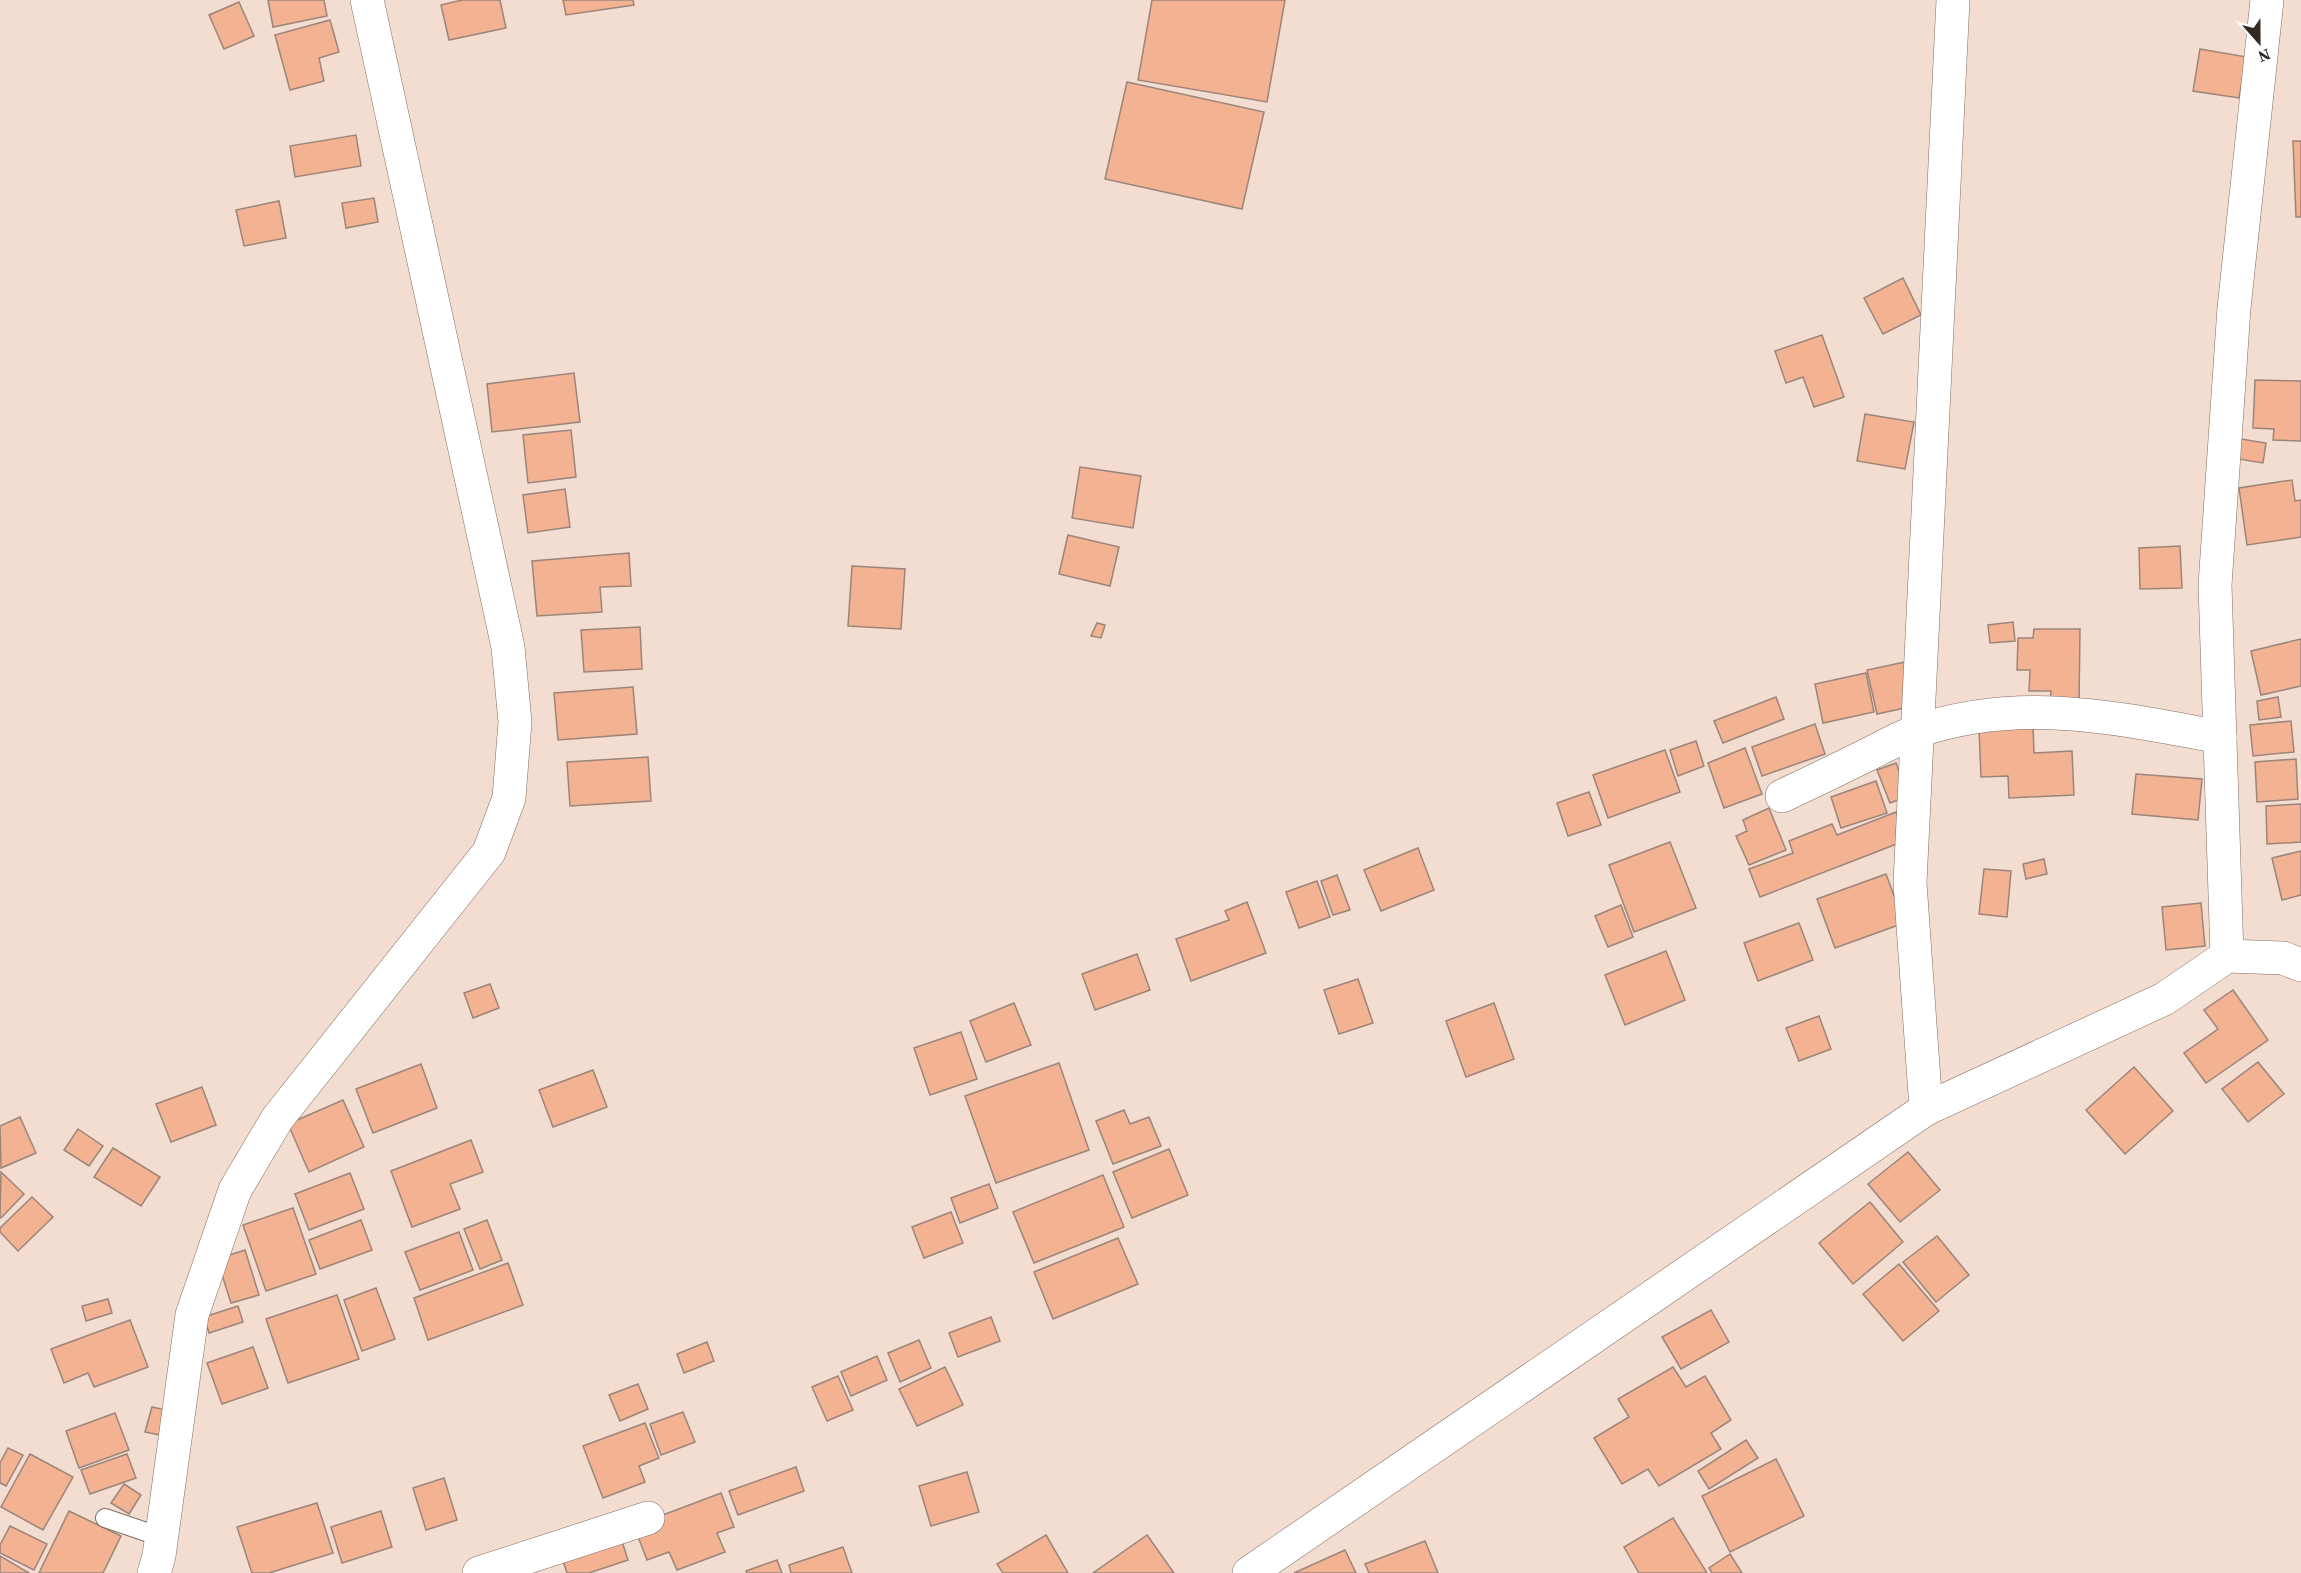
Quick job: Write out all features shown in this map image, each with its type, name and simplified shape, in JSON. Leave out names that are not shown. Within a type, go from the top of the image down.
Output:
[{"type":"street","points":[[154,1573],[192,1315],[235,1190],[278,1119],[489,852],[509,798],[515,722],[508,647],[367,0]]},
{"type":"street","points":[[1926,1109],[1910,883],[1953,0]]},
{"type":"street","points":[[2226,956],[2215,585],[2234,308],[2267,0]]},
{"type":"street","points":[[1782,796],[1917,731],[2007,711],[2042,711],[2130,720],[2220,737]]},
{"type":"street","points":[[1249,1573],[1926,1109],[2164,999],[2226,956],[2283,958],[2301,965]]},
{"type":"street","points":[[479,1573],[648,1518]]},
{"type":"lane","points":[[105,1518],[161,1537]]},
{"type":"building","points":[[268,0],[324,0],[327,16],[273,27]]},
{"type":"building","points":[[462,0],[500,0],[506,28],[449,40],[441,5]]},
{"type":"building","points":[[563,0],[633,0],[634,5],[566,15]]},
{"type":"building","points":[[1152,0],[1285,0],[1267,102],[1138,80]]},
{"type":"building","points":[[239,2],[254,36],[224,49],[209,15]]},
{"type":"building","points":[[330,20],[339,52],[319,58],[324,81],[290,90],[275,35]]},
{"type":"building","points":[[2200,49],[2247,57],[2239,98],[2193,91]]},
{"type":"building","points":[[1127,82],[1264,112],[1242,209],[1105,179]]},
{"type":"building","points":[[356,135],[361,166],[295,177],[290,146]]},
{"type":"building","points":[[2293,141],[2301,141],[2301,217],[2296,217]]},
{"type":"building","points":[[374,198],[378,222],[346,228],[342,203]]},
{"type":"building","points":[[279,201],[286,238],[244,246],[236,210]]},
{"type":"building","points":[[1903,278],[1921,315],[1883,334],[1864,298]]},
{"type":"building","points":[[1822,335],[1844,397],[1814,407],[1803,377],[1786,383],[1775,351]]},
{"type":"building","points":[[574,373],[580,422],[492,432],[487,384]]},
{"type":"building","points":[[2255,380],[2301,381],[2301,441],[2273,440],[2274,429],[2253,428]]},
{"type":"building","points":[[1865,414],[1914,422],[1905,469],[1857,461]]},
{"type":"building","points":[[571,430],[576,477],[528,483],[523,435]]},
{"type":"building","points":[[2241,439],[2266,443],[2263,463],[2238,459]]},
{"type":"building","points":[[1080,467],[1141,476],[1133,528],[1072,518]]},
{"type":"building","points":[[2292,480],[2295,501],[2301,500],[2301,537],[2247,545],[2239,488]]},
{"type":"building","points":[[565,489],[570,527],[528,533],[523,495]]},
{"type":"building","points":[[1068,535],[1119,547],[1110,586],[1059,574]]},
{"type":"building","points":[[2180,546],[2182,588],[2140,589],[2139,548]]},
{"type":"building","points":[[629,553],[631,586],[600,587],[602,612],[537,616],[532,561]]},
{"type":"building","points":[[852,566],[905,569],[901,629],[848,626]]},
{"type":"building","points":[[2013,622],[2015,641],[1990,643],[1988,625]]},
{"type":"building","points":[[1097,623],[1105,625],[1101,638],[1091,636]]},
{"type":"building","points":[[640,627],[642,669],[584,672],[581,630]]},
{"type":"building","points":[[2034,629],[2080,629],[2079,704],[2050,703],[2051,691],[2029,691],[2030,670],[2017,670],[2018,638],[2033,638]]},
{"type":"building","points":[[2301,639],[2301,686],[2261,695],[2251,651]]},
{"type":"building","points":[[1905,662],[1914,706],[1877,714],[1867,670]]},
{"type":"building","points":[[1866,673],[1874,712],[1823,723],[1815,684]]},
{"type":"building","points":[[633,687],[637,734],[558,740],[554,693]]},
{"type":"building","points":[[1776,697],[1784,719],[1723,743],[1714,721]]},
{"type":"building","points":[[2278,697],[2281,717],[2259,720],[2257,701]]},
{"type":"building","points":[[2291,721],[2294,752],[2253,756],[2250,725]]},
{"type":"building","points":[[1815,724],[1825,754],[1762,776],[1752,747]]},
{"type":"building","points":[[2033,726],[2034,753],[2072,751],[2074,795],[2009,798],[2008,776],[1981,777],[1979,729]]},
{"type":"building","points":[[1696,741],[1704,766],[1678,776],[1670,750]]},
{"type":"building","points":[[1745,748],[1762,794],[1724,808],[1708,763]]},
{"type":"building","points":[[1665,750],[1680,792],[1608,818],[1593,775]]},
{"type":"building","points":[[648,757],[651,801],[570,806],[567,762]]},
{"type":"building","points":[[2296,759],[2298,799],[2257,802],[2255,762]]},
{"type":"building","points":[[1896,763],[1909,796],[1890,803],[1877,770]]},
{"type":"building","points":[[2136,774],[2202,779],[2198,820],[2132,814]]},
{"type":"building","points":[[1876,781],[1887,813],[1841,828],[1831,797]]},
{"type":"building","points":[[1589,792],[1601,825],[1568,836],[1557,803]]},
{"type":"building","points":[[2301,804],[2301,842],[2267,844],[2266,806]]},
{"type":"building","points":[[1769,808],[1786,850],[1749,865],[1736,836],[1747,831],[1743,820]]},
{"type":"building","points":[[1896,812],[1907,840],[1760,897],[1749,869],[1793,853],[1789,841],[1832,824],[1837,835]]},
{"type":"building","points":[[1670,842],[1696,908],[1634,932],[1609,865]]},
{"type":"building","points":[[1418,848],[1434,890],[1381,911],[1364,870]]},
{"type":"building","points":[[2301,851],[2301,895],[2282,900],[2272,858]]},
{"type":"building","points":[[2044,859],[2047,874],[2026,879],[2023,864]]},
{"type":"building","points":[[1984,869],[2011,871],[2007,917],[1979,914]]},
{"type":"building","points":[[1886,874],[1904,923],[1835,948],[1817,899]]},
{"type":"building","points":[[1337,875],[1350,910],[1333,915],[1321,881]]},
{"type":"building","points":[[1317,881],[1330,917],[1299,928],[1286,892]]},
{"type":"building","points":[[1247,902],[1266,953],[1191,981],[1176,939],[1229,920],[1225,911]]},
{"type":"building","points":[[2201,903],[2205,946],[2166,950],[2162,907]]},
{"type":"building","points":[[1621,905],[1633,937],[1608,947],[1595,916]]},
{"type":"building","points":[[1799,923],[1813,960],[1758,981],[1744,943]]},
{"type":"building","points":[[1666,951],[1685,1000],[1625,1025],[1605,975]]},
{"type":"building","points":[[1137,954],[1150,990],[1095,1010],[1082,974]]},
{"type":"building","points":[[1358,979],[1373,1023],[1339,1034],[1324,990]]},
{"type":"building","points":[[490,984],[499,1008],[473,1018],[464,993]]},
{"type":"building","points":[[2233,990],[2268,1040],[2206,1083],[2184,1053],[2218,1029],[2204,1010]]},
{"type":"building","points":[[1014,1003],[1031,1045],[986,1062],[970,1021]]},
{"type":"building","points":[[1494,1003],[1514,1059],[1466,1077],[1446,1021]]},
{"type":"building","points":[[1819,1016],[1831,1049],[1799,1061],[1786,1028]]},
{"type":"building","points":[[961,1032],[977,1079],[930,1095],[914,1048]]},
{"type":"building","points":[[2258,1062],[2284,1094],[2248,1122],[2222,1089]]},
{"type":"building","points":[[1059,1063],[1089,1150],[996,1183],[965,1096]]},
{"type":"building","points":[[421,1064],[437,1108],[373,1133],[356,1089]]},
{"type":"building","points":[[2134,1067],[2173,1111],[2125,1154],[2086,1110]]},
{"type":"building","points":[[593,1070],[607,1107],[553,1127],[539,1090]]},
{"type":"building","points":[[202,1087],[216,1125],[171,1142],[156,1104]]},
{"type":"building","points":[[343,1100],[364,1147],[309,1172],[288,1124]]},
{"type":"building","points":[[1124,1110],[1130,1124],[1149,1117],[1161,1146],[1113,1164],[1096,1121]]},
{"type":"building","points":[[20,1117],[36,1153],[1,1168],[0,1126]]},
{"type":"building","points":[[78,1129],[103,1146],[89,1166],[64,1150]]},
{"type":"building","points":[[471,1140],[483,1172],[450,1184],[460,1209],[412,1227],[391,1171]]},
{"type":"building","points":[[113,1148],[160,1177],[141,1206],[94,1177]]},
{"type":"building","points":[[1169,1149],[1188,1195],[1132,1218],[1113,1172]]},
{"type":"building","points":[[1908,1152],[1940,1190],[1900,1222],[1868,1184]]},
{"type":"building","points":[[1,1172],[24,1194],[1,1218],[0,1217]]},
{"type":"building","points":[[350,1173],[364,1209],[309,1230],[295,1194]]},
{"type":"building","points":[[1103,1175],[1124,1227],[1034,1263],[1013,1212]]},
{"type":"building","points":[[989,1184],[998,1208],[960,1223],[951,1198]]},
{"type":"building","points":[[32,1197],[53,1217],[18,1251],[0,1232],[0,1228]]},
{"type":"building","points":[[1870,1202],[1903,1242],[1853,1284],[1819,1243]]},
{"type":"building","points":[[293,1208],[316,1274],[266,1291],[243,1225]]},
{"type":"building","points":[[951,1212],[963,1243],[924,1258],[912,1227]]},
{"type":"building","points":[[361,1220],[372,1250],[320,1269],[309,1240]]},
{"type":"building","points":[[487,1220],[502,1260],[480,1269],[464,1229]]},
{"type":"building","points":[[459,1232],[473,1270],[420,1290],[405,1252]]},
{"type":"building","points":[[1937,1236],[1969,1275],[1936,1302],[1903,1262]]},
{"type":"building","points":[[1118,1238],[1138,1284],[1053,1319],[1034,1272]]},
{"type":"building","points":[[245,1250],[259,1295],[231,1303],[217,1259]]},
{"type":"building","points":[[508,1263],[523,1305],[428,1340],[414,1298]]},
{"type":"building","points":[[1899,1264],[1939,1311],[1903,1341],[1863,1294]]},
{"type":"building","points":[[376,1288],[395,1339],[362,1351],[344,1300]]},
{"type":"building","points":[[337,1295],[359,1359],[288,1383],[266,1319]]},
{"type":"building","points":[[108,1299],[112,1313],[86,1321],[82,1306]]},
{"type":"building","points":[[238,1306],[243,1322],[209,1333],[204,1317]]},
{"type":"building","points":[[1711,1310],[1729,1342],[1681,1369],[1662,1337]]},
{"type":"building","points":[[991,1317],[1000,1341],[958,1357],[949,1333]]},
{"type":"building","points":[[130,1320],[148,1367],[94,1387],[88,1373],[64,1383],[51,1349]]},
{"type":"building","points":[[919,1340],[931,1368],[900,1382],[888,1353]]},
{"type":"building","points":[[707,1342],[714,1361],[684,1373],[677,1354]]},
{"type":"building","points":[[253,1347],[268,1388],[222,1404],[207,1363]]},
{"type":"building","points":[[877,1356],[887,1380],[851,1396],[841,1372]]},
{"type":"building","points":[[945,1367],[963,1405],[917,1426],[899,1389]]},
{"type":"building","points":[[1673,1367],[1686,1387],[1705,1376],[1731,1420],[1711,1433],[1721,1449],[1659,1486],[1648,1469],[1622,1484],[1594,1438],[1629,1417],[1618,1399]]},
{"type":"building","points":[[838,1376],[853,1410],[827,1421],[812,1387]]},
{"type":"building","points":[[638,1384],[648,1409],[620,1421],[609,1395]]},
{"type":"building","points":[[152,1407],[166,1410],[160,1435],[145,1432]]},
{"type":"building","points":[[683,1412],[695,1442],[661,1455],[650,1424]]},
{"type":"building","points":[[115,1413],[129,1450],[79,1468],[66,1431]]},
{"type":"building","points":[[645,1423],[659,1458],[639,1466],[645,1482],[603,1498],[583,1446]]},
{"type":"building","points":[[1746,1440],[1758,1458],[1709,1489],[1698,1471]]},
{"type":"building","points":[[8,1448],[23,1455],[6,1486],[0,1483],[0,1463]]},
{"type":"building","points":[[30,1454],[73,1477],[43,1530],[1,1507]]},
{"type":"building","points":[[127,1454],[136,1478],[90,1494],[81,1470]]},
{"type":"building","points":[[1776,1459],[1804,1516],[1730,1552],[1702,1496]]},
{"type":"building","points":[[796,1467],[804,1491],[738,1515],[729,1491]]},
{"type":"building","points":[[967,1472],[979,1512],[931,1526],[919,1486]]},
{"type":"building","points":[[444,1478],[457,1520],[426,1530],[413,1488]]},
{"type":"building","points":[[124,1484],[141,1495],[129,1514],[111,1503]]},
{"type":"building","points":[[721,1493],[734,1527],[717,1533],[725,1552],[677,1570],[669,1552],[647,1560],[634,1526]]},
{"type":"building","points":[[317,1503],[333,1553],[269,1573],[252,1573],[237,1527]]},
{"type":"building","points":[[69,1511],[121,1536],[103,1573],[39,1573]]},
{"type":"building","points":[[381,1511],[392,1547],[342,1563],[331,1527]]},
{"type":"building","points":[[1673,1518],[1707,1573],[1639,1573],[1624,1547]]},
{"type":"building","points":[[10,1526],[47,1544],[34,1570],[0,1553],[0,1545]]},
{"type":"building","points":[[620,1535],[628,1560],[589,1573],[567,1573],[561,1555]]},
{"type":"building","points":[[1046,1535],[1068,1573],[1003,1573],[997,1564]]},
{"type":"building","points":[[1147,1535],[1174,1573],[1093,1573]]},
{"type":"building","points":[[1425,1541],[1438,1573],[1369,1573],[1365,1564]]},
{"type":"building","points":[[843,1547],[852,1573],[791,1573],[789,1565]]},
{"type":"building","points":[[1345,1550],[1356,1573],[1294,1573]]},
{"type":"building","points":[[1730,1554],[1742,1573],[1712,1573],[1709,1568]]},
{"type":"building","points":[[0,1556],[29,1573],[0,1573]]},
{"type":"building","points":[[777,1560],[782,1573],[747,1573],[746,1571]]}]
